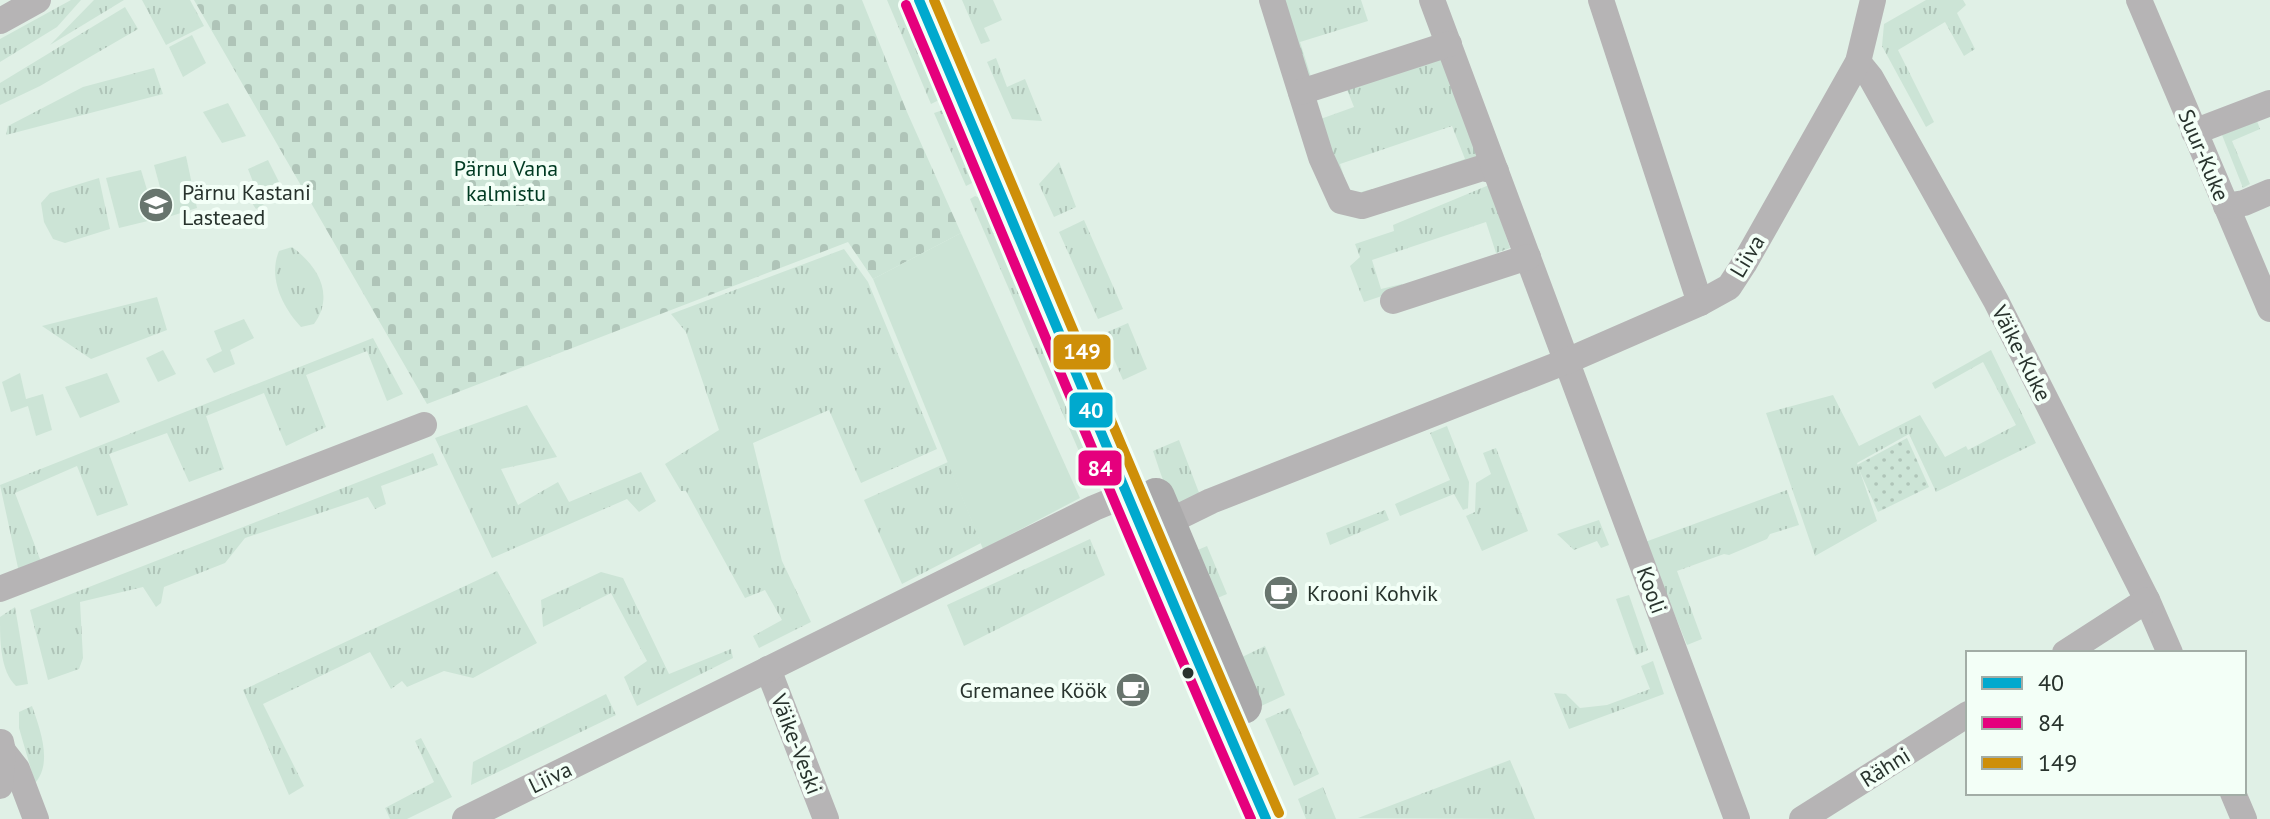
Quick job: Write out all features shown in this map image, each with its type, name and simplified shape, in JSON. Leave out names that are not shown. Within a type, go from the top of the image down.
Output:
[{"type":"main road","points":[[919,0],[1148,512],[1290,819]]},
{"type":"main road","points":[[947,0],[1148,512],[1197,664],[1266,819]]},
{"type":"street","points":[[0,21],[38,0]]},
{"type":"street","points":[[1272,0],[1321,157],[1341,201],[1362,206],[1482,168],[1496,171]]},
{"type":"street","name":"Kooli","points":[[1432,0],[1737,819]]},
{"type":"street","points":[[1601,0],[1700,303]]},
{"type":"street","name":"Liiva","points":[[465,819],[1081,514],[1148,512],[1211,501],[1567,361],[1700,303],[1729,287],[1858,62],[1873,0]]},
{"type":"street","name":"Suur-Kuke","points":[[2139,0],[2270,309]]},
{"type":"street","points":[[1301,92],[1449,44]]},
{"type":"street","name":"Väike-Kuke","points":[[1858,62],[1871,78],[1996,301],[2147,600],[2169,651]]},
{"type":"street","points":[[2194,132],[2270,103]]},
{"type":"street","points":[[2226,206],[2244,203],[2270,192]]},
{"type":"street","points":[[1393,301],[1528,257]]},
{"type":"street","points":[[0,589],[424,425]]},
{"type":"street","points":[[2068,651],[2147,600]]},
{"type":"street","name":"Väike-Veski","points":[[768,669],[826,819]]},
{"type":"street","name":"Rähni","points":[[1802,819],[1966,715]]},
{"type":"street","points":[[0,786],[2,744]]},
{"type":"street","points":[[2,744],[17,769],[36,819]]},
{"type":"street","points":[[2234,795],[2244,819]]},
{"type":"green space","points":[[71,0],[81,0],[57,27],[0,62],[0,39]]},
{"type":"green space","points":[[94,0],[124,0],[50,45]]},
{"type":"green space","points":[[142,0],[190,0],[204,26],[166,45]]},
{"type":"green space","name":"Pärnu Vana kalmistu","points":[[194,0],[862,0],[961,233],[873,279],[848,242],[427,404]]},
{"type":"green space","points":[[887,0],[900,0],[941,99],[931,104]]},
{"type":"green space","points":[[962,0],[993,0],[1002,20],[984,28],[990,41],[981,44]]},
{"type":"green space","points":[[1276,0],[1361,0],[1368,21],[1300,42],[1311,77],[1301,80]]},
{"type":"green space","points":[[1926,0],[1963,0],[1966,5],[1957,13],[1975,49],[1964,56],[1945,22],[1898,50],[1934,122],[1926,127],[1882,46],[1884,24]]},
{"type":"green space","points":[[125,7],[138,29],[40,86],[0,105],[0,83]]},
{"type":"green space","points":[[192,35],[206,63],[183,77],[169,47]]},
{"type":"green space","points":[[1436,57],[1444,58],[1479,155],[1474,162],[1441,173],[1439,168],[1465,159],[1452,126],[1340,164],[1350,195],[1372,189],[1373,194],[1356,200],[1341,192],[1315,121],[1354,107],[1346,87]]},
{"type":"green space","points":[[996,58],[1007,87],[1025,79],[1042,121],[1012,119],[987,62]]},
{"type":"green space","points":[[154,68],[163,94],[6,135],[8,126],[83,87]]},
{"type":"green space","points":[[228,103],[246,136],[222,143],[203,112]]},
{"type":"green space","points":[[946,109],[976,175],[972,183],[966,186],[934,113]]},
{"type":"green space","points":[[2257,121],[2260,129],[2232,141],[2250,184],[2243,188],[2222,135]]},
{"type":"green space","points":[[186,156],[197,208],[168,217],[154,165]]},
{"type":"green space","points":[[268,160],[284,192],[256,209],[246,194],[255,187],[248,169]]},
{"type":"green space","points":[[1059,162],[1076,207],[1054,217],[1039,184]]},
{"type":"green space","points":[[141,170],[156,219],[119,228],[106,178]]},
{"type":"green space","points":[[99,178],[110,229],[65,243],[53,239],[44,222],[41,203],[50,193]]},
{"type":"green space","points":[[1489,185],[1510,248],[1496,253],[1486,222],[1372,260],[1381,289],[1402,284],[1403,289],[1364,302],[1350,266],[1360,257],[1355,244],[1394,231],[1393,225]]},
{"type":"green space","points":[[975,196],[983,199],[1099,466],[1101,483],[1094,486],[970,199]]},
{"type":"green space","points":[[1084,220],[1123,309],[1098,319],[1059,232]]},
{"type":"green space","points":[[961,233],[1080,498],[983,549],[873,279]]},
{"type":"green space","points":[[292,247],[316,272],[323,292],[320,313],[314,324],[301,327],[283,301],[276,281],[279,251]]},
{"type":"green space","points":[[844,249],[868,282],[937,449],[861,483],[829,410],[753,443],[782,561],[811,622],[759,648],[753,636],[782,620],[765,590],[745,598],[686,491],[681,491],[665,464],[719,430],[686,332],[671,314]]},
{"type":"green space","points":[[157,297],[167,330],[91,359],[42,326]]},
{"type":"green space","points":[[244,319],[254,338],[230,350],[235,364],[214,373],[206,359],[222,351],[214,331]]},
{"type":"green space","points":[[1128,323],[1147,369],[1123,380],[1103,334]]},
{"type":"green space","points":[[373,338],[403,394],[387,401],[367,351],[306,375],[326,427],[286,446],[264,393],[206,416],[224,469],[189,482],[167,433],[109,454],[128,505],[97,516],[77,466],[15,493],[43,567],[20,577],[0,485]]},
{"type":"green space","points":[[163,350],[176,374],[158,382],[146,358]]},
{"type":"green space","points":[[1991,350],[2036,443],[1936,492],[1909,434],[1857,463],[1877,521],[1815,556],[1766,413],[1833,395],[1859,446],[1920,415],[1945,457],[1966,446],[1968,450],[2016,425],[1983,362],[1935,389],[1932,383]]},
{"type":"green space","points":[[20,373],[26,399],[43,394],[52,430],[36,436],[28,406],[11,412],[2,382]]},
{"type":"green space","points":[[107,373],[120,402],[80,418],[65,387]]},
{"type":"green space","points":[[527,405],[557,457],[501,469],[518,505],[558,482],[569,502],[641,472],[656,501],[639,512],[627,499],[492,558],[435,438]]},
{"type":"green space","points":[[1447,426],[1469,482],[1468,508],[1463,510],[1454,494],[1400,516],[1395,504],[1450,480],[1430,433]]},
{"type":"green space","points":[[1907,438],[1929,487],[1878,512],[1857,465]]},
{"type":"green space","points":[[1179,440],[1201,498],[1187,503],[1177,501],[1172,496],[1153,451]]},
{"type":"green space","points":[[1496,448],[1528,531],[1482,551],[1466,516],[1475,512],[1476,483],[1491,474],[1483,453]]},
{"type":"green space","points":[[433,453],[438,465],[381,486],[386,504],[375,509],[368,497],[245,538],[225,563],[164,587],[161,603],[156,607],[143,587],[80,602],[83,658],[79,669],[48,680],[30,610]]},
{"type":"green space","points":[[948,462],[981,543],[902,584],[864,500]]},
{"type":"green space","points":[[1787,490],[1799,525],[1770,534],[1767,539],[1729,555],[1724,554],[1677,571],[1702,639],[1687,645],[1645,542]]},
{"type":"green space","points":[[1385,510],[1389,520],[1330,545],[1326,533]]},
{"type":"green space","points":[[1599,520],[1609,545],[1601,548],[1597,541],[1574,550],[1557,534]]},
{"type":"green space","points":[[1090,539],[1105,575],[964,646],[947,605]]},
{"type":"green space","points":[[1207,546],[1227,594],[1215,599],[1193,552]]},
{"type":"green space","points":[[497,571],[537,643],[473,678],[444,671],[407,687],[402,681],[391,689],[370,652],[263,704],[304,786],[289,795],[243,690]]},
{"type":"green space","points":[[601,572],[623,578],[669,674],[731,649],[733,658],[637,706],[624,677],[647,661],[611,593],[543,627],[541,600]]},
{"type":"green space","points":[[1629,595],[1648,650],[1636,655],[1616,599]]},
{"type":"green space","points":[[15,607],[28,684],[16,686],[4,664],[0,626],[0,617]]},
{"type":"green space","points":[[1265,646],[1285,695],[1259,707],[1238,659]]},
{"type":"green space","points":[[1653,661],[1664,694],[1569,729],[1554,693],[1566,694],[1580,708],[1607,705],[1650,689],[1641,666]]},
{"type":"green space","points":[[606,694],[616,715],[471,785],[473,762]]},
{"type":"green space","points":[[32,706],[44,756],[35,783],[19,728],[19,712]]},
{"type":"green space","points":[[1290,708],[1319,774],[1294,786],[1265,719]]},
{"type":"green space","points":[[421,738],[452,797],[407,819],[390,819],[385,808],[434,782],[415,741]]},
{"type":"green space","points":[[1510,760],[1535,819],[1358,818]]},
{"type":"green space","points":[[1323,787],[1336,819],[1306,819],[1298,799]]},
{"type":"transit line","name":"40","points":[[919,0],[1266,819]]},
{"type":"transit line","name":"149","points":[[934,0],[1279,813]]},
{"type":"transit line","name":"84","points":[[906,5],[1251,819]]},
{"type":"place","name":"Pärnu Kastani Lasteaed","points":[[156,205]]},
{"type":"place","name":"Krooni Kohvik","points":[[1281,593]]},
{"type":"place","name":"Gremanee Köök","points":[[1133,690]]}]
